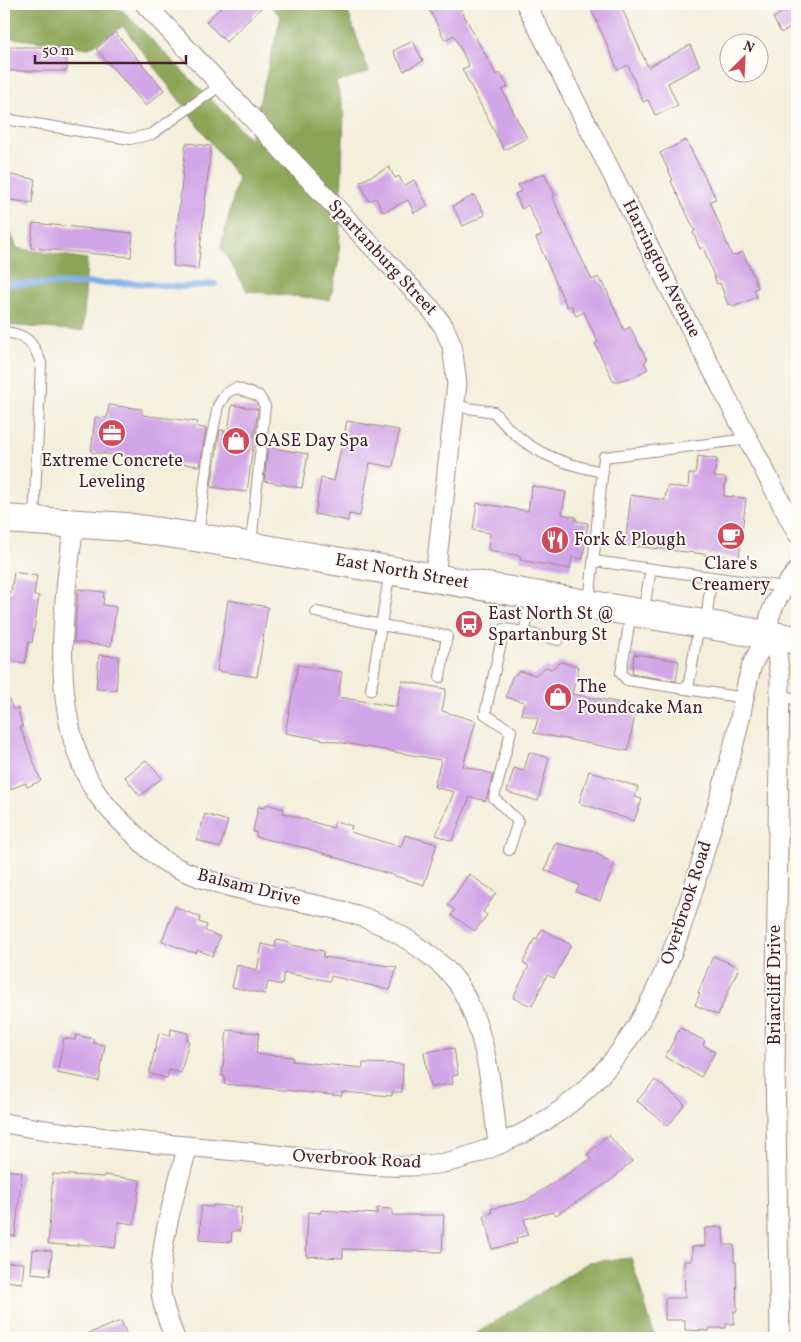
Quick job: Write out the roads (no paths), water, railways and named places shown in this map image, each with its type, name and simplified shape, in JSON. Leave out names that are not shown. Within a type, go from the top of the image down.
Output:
[{"type":"main road","name":"East North Street","points":[[4,519],[126,527],[435,577],[797,640]]},
{"type":"street","name":"Spartanburg Street","points":[[145,4],[431,309],[444,327],[452,346],[458,384],[435,577]]},
{"type":"street","name":"Harrington Avenue","points":[[526,4],[797,534]]},
{"type":"street","name":"Balsam Drive","points":[[74,524],[61,648],[72,732],[81,762],[91,784],[112,813],[149,849],[170,865],[198,877],[232,888],[346,910],[370,918],[402,935],[434,960],[456,980],[470,1007],[481,1039],[490,1080],[498,1145]]},
{"type":"street","name":"Overbrook Road","points":[[4,1123],[50,1132],[360,1164],[416,1166],[445,1163],[479,1154],[535,1129],[574,1102],[605,1072],[646,1011],[673,955],[725,783],[753,664],[766,635],[771,613],[784,587],[797,571]]},
{"type":"street","name":"Briarcliff Drive","points":[[766,635],[777,655],[780,692],[775,1067],[780,1338]]},
{"type":"street","points":[[175,1338],[161,1292],[161,1269],[178,1184],[188,1146]]},
{"type":"lane","points":[[4,119],[130,139],[152,134],[221,85]]},
{"type":"lane","points":[[4,332],[18,333],[34,345],[41,363],[34,521]]},
{"type":"lane","points":[[198,538],[209,451],[218,406],[226,393],[236,388],[258,396],[265,406],[250,547]]},
{"type":"lane","points":[[455,406],[494,412],[508,431],[536,450],[568,465],[603,472]]},
{"type":"lane","points":[[589,604],[604,457],[748,439]]},
{"type":"lane","points":[[594,561],[784,587]]},
{"type":"lane","points":[[651,569],[620,673],[627,680],[745,698]]},
{"type":"lane","points":[[371,690],[391,570]]},
{"type":"lane","points":[[688,689],[711,578]]},
{"type":"lane","points":[[524,632],[533,594]]},
{"type":"lane","points":[[316,612],[447,636],[440,677]]},
{"type":"lane","points":[[510,850],[518,821],[494,798],[511,731],[485,714],[504,628],[558,640]]},
{"type":"lane","points":[[780,692],[797,701]]},
{"type":"waterway","points":[[4,284],[136,283],[181,287],[215,284]]},
{"type":"place","name":"Extreme Concrete Leveling","points":[[112,433]]},
{"type":"place","name":"OASE Day Spa","points":[[236,441]]},
{"type":"place","name":"Clare's Creamery","points":[[731,536]]},
{"type":"place","name":"Fork & Plough","points":[[555,540]]},
{"type":"place","name":"East North St @ Spartanburg St","points":[[469,624]]},
{"type":"place","name":"The Poundcake Man","points":[[558,697]]}]
